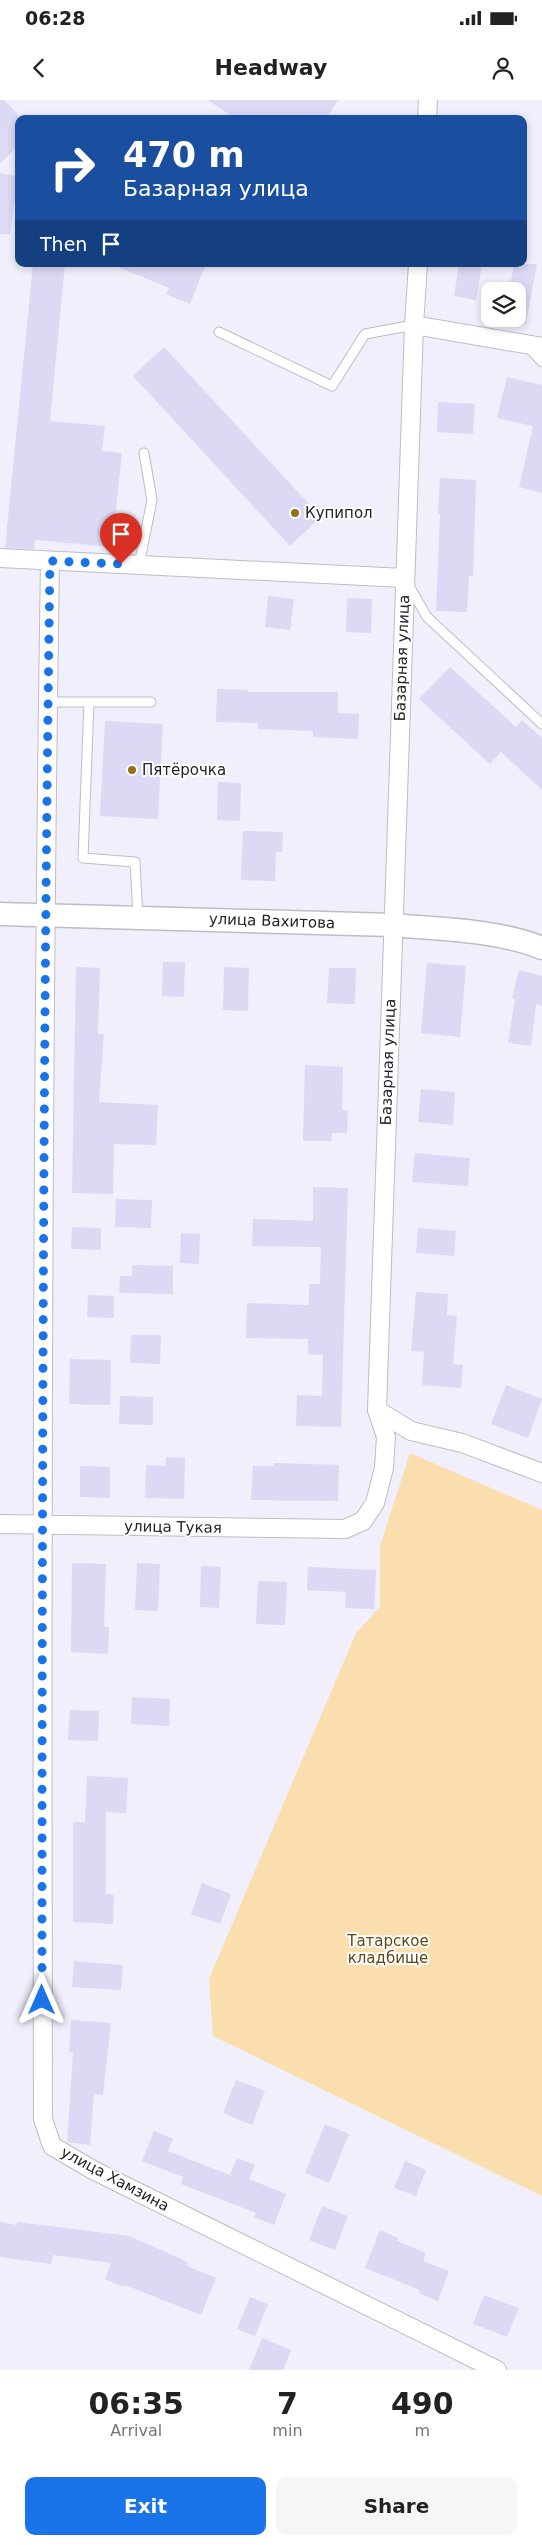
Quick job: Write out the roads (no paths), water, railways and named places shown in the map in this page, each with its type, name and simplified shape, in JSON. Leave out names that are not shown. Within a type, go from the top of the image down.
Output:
[{"type":"street","points":[[427,115],[428,100]]},
{"type":"street","name":"Базарная улица","points":[[345,1529],[363,1521],[375,1503],[384,1468],[386,1437],[377,1410],[404,578],[418,267]]},
{"type":"street","points":[[414,326],[533,345]]},
{"type":"street","name":"Базарная улица","points":[[0,558],[404,578]]},
{"type":"street","name":"улица Хамзина","points":[[50,561],[45,914],[41,1526],[43,2119],[52,2146],[102,2174],[497,2370]]},
{"type":"street","name":"улица Вахитова","points":[[0,914],[392,925],[457,930],[528,942],[542,948]]},
{"type":"street","points":[[377,1410],[411,1431],[462,1442],[542,1473]]},
{"type":"street","name":"улица Тукая","points":[[0,1524],[345,1529]]},
{"type":"lane","points":[[219,332],[332,386],[365,334],[414,326]]},
{"type":"lane","points":[[533,345],[542,362]]},
{"type":"lane","points":[[139,565],[152,500],[144,453]]},
{"type":"lane","points":[[404,578],[427,616],[542,724]]},
{"type":"lane","points":[[48,702],[151,702]]},
{"type":"lane","points":[[89,702],[83,858],[135,862],[138,917]]},
{"type":"place","name":"Купипол","points":[[295,513]]},
{"type":"place","name":"Пятёрочка","points":[[132,770]]},
{"type":"park label","name":"Татарское кладбище","points":[[388,1950]]}]
